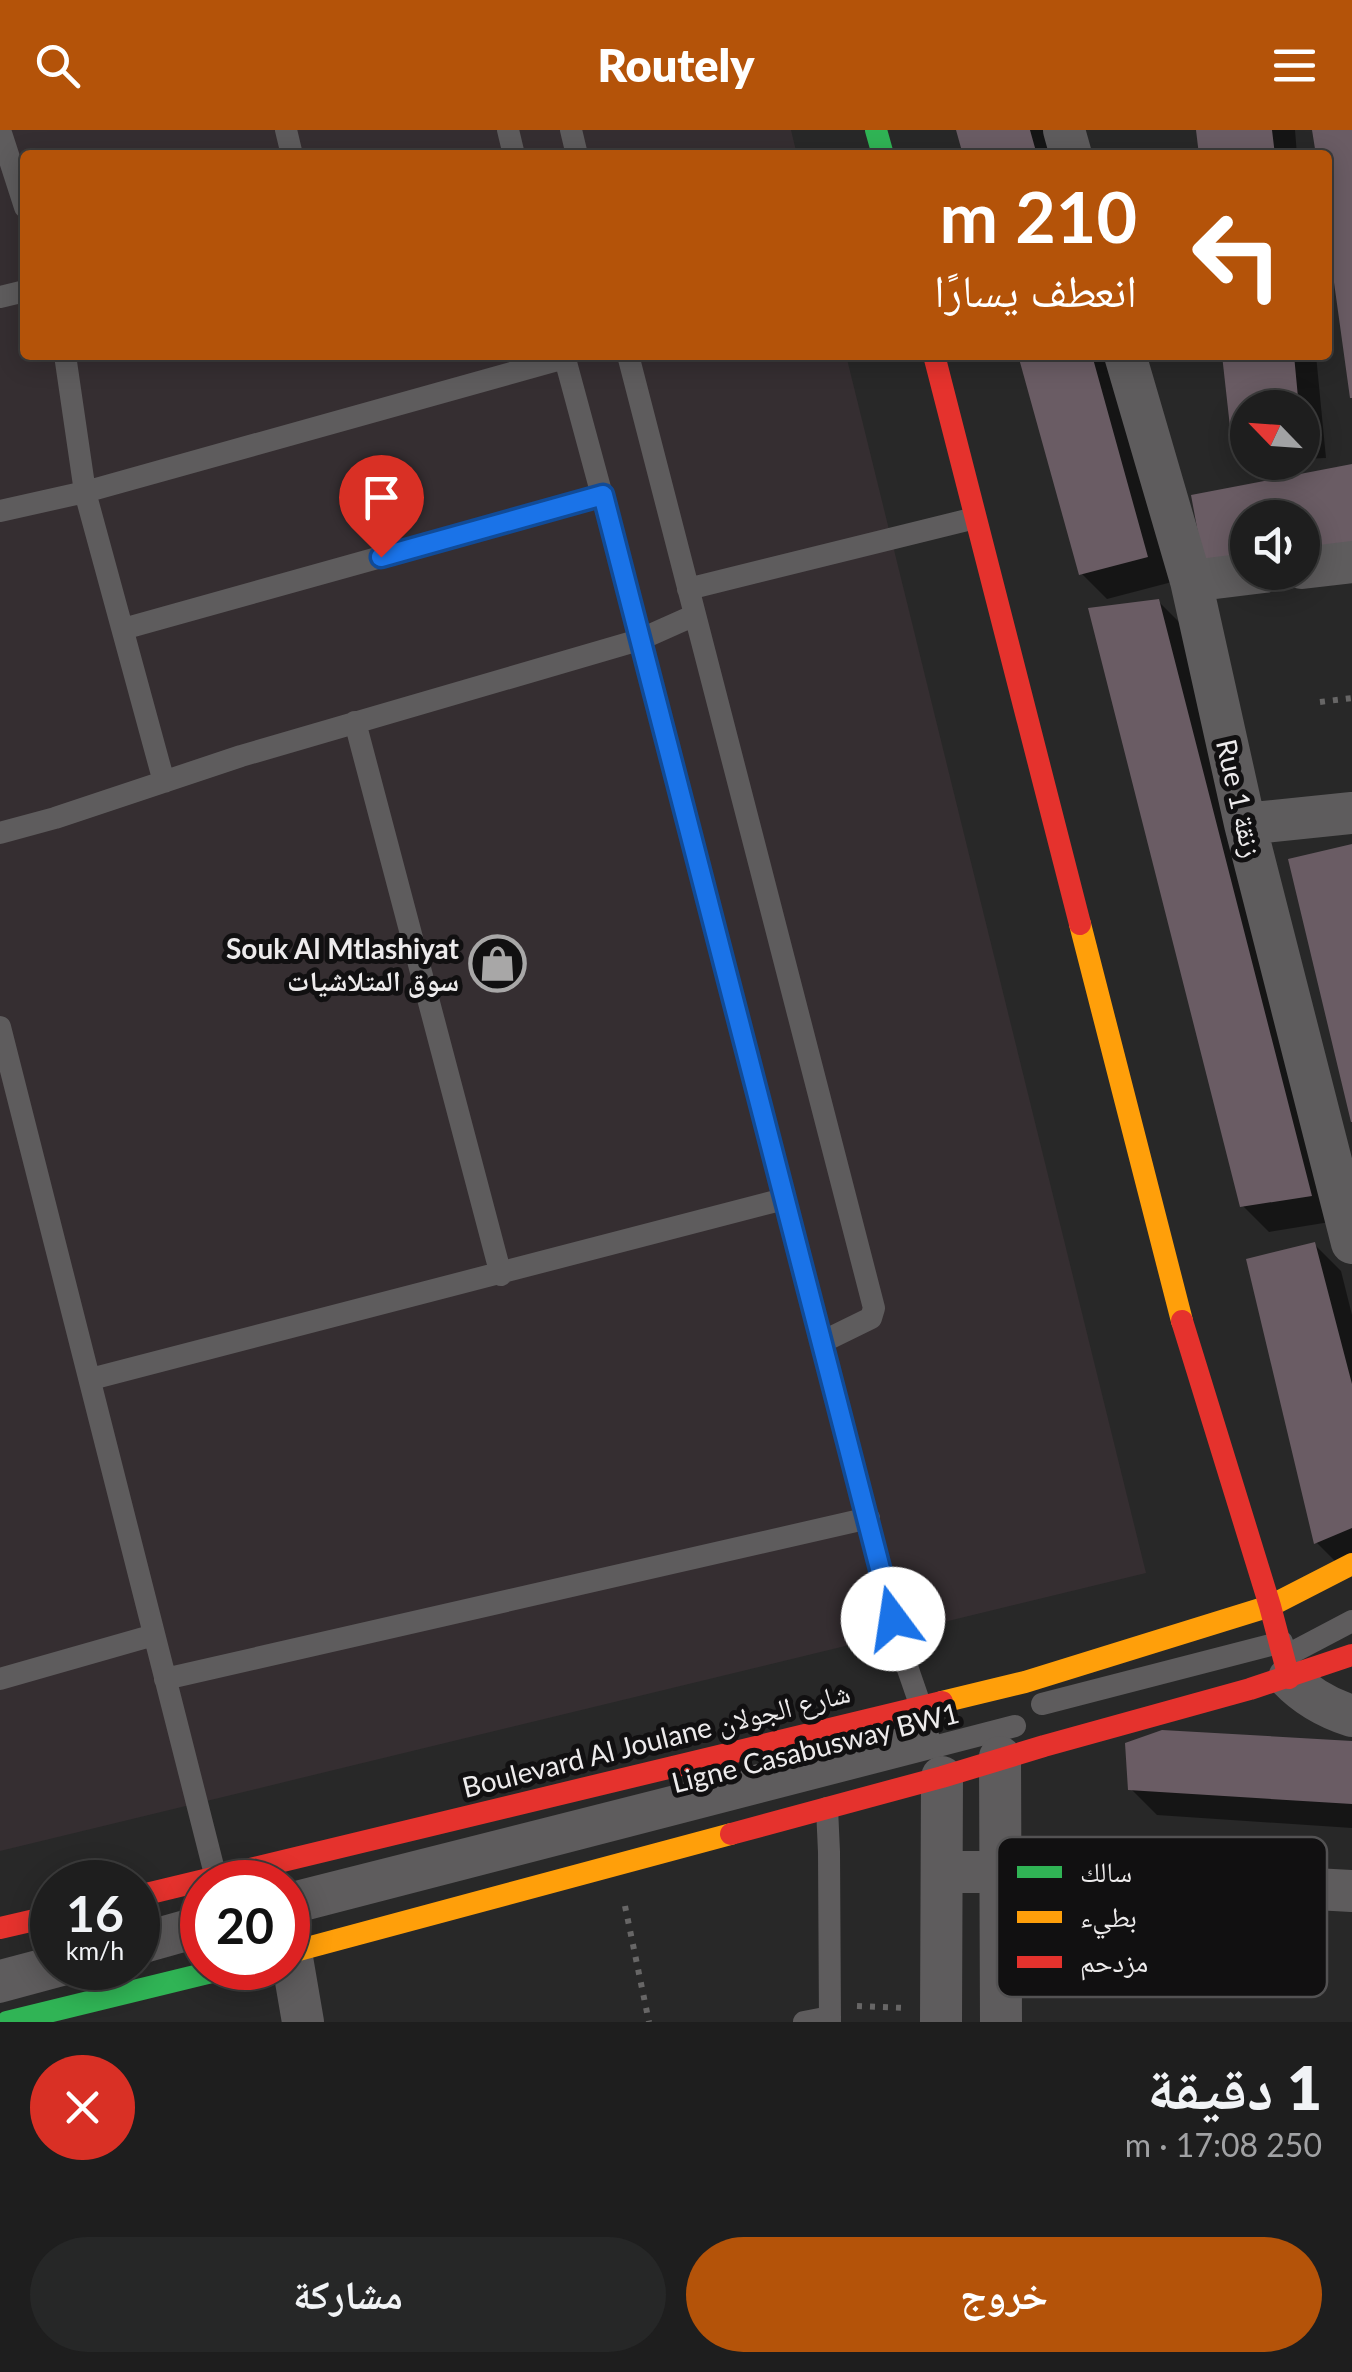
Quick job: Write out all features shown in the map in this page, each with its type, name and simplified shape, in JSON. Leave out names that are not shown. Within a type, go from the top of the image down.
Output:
[{"type":"main road","points":[[935,360],[1182,1322],[1284,1659]]},
{"type":"main road","name":"Boulevard Al Joulane شارع الجولان","points":[[290,1860],[1025,1682],[1270,1606],[1352,1564]]},
{"type":"main road","points":[[310,1935],[617,1864],[942,1777],[1284,1659],[1352,1655]]},
{"type":"main road","points":[[0,1928],[30,1921]]},
{"type":"main road","points":[[7,2022],[180,1980]]},
{"type":"street","name":"Rue 1 زنقة","points":[[1127,360],[1191,582],[1245,824],[1352,1243]]},
{"type":"street","points":[[1320,566],[1352,562]]},
{"type":"street","points":[[1191,582],[1230,577]]},
{"type":"street","points":[[1245,824],[1352,813]]},
{"type":"street","points":[[1284,1659],[1311,1698],[1352,1716]]},
{"type":"street","points":[[999,1837],[1000,1757]]},
{"type":"street","points":[[941,2016],[942,1777]]},
{"type":"street","points":[[943,1872],[997,1872]]},
{"type":"street","points":[[1327,1890],[1352,1891]]},
{"type":"street","points":[[298,1990],[303,2022]]},
{"type":"street","points":[[1001,1997],[1001,2022]]},
{"type":"lane","points":[[0,130],[20,192]]},
{"type":"lane","points":[[66,360],[84,492],[164,782]]},
{"type":"lane","points":[[0,511],[84,492],[550,360]]},
{"type":"lane","points":[[565,360],[902,1652],[921,1706]]},
{"type":"lane","points":[[629,360],[874,1308],[871,1318],[822,1342]]},
{"type":"lane","points":[[123,630],[603,495]]},
{"type":"lane","points":[[688,589],[975,518]]},
{"type":"lane","points":[[0,833],[354,722],[639,640],[695,615]]},
{"type":"lane","points":[[354,722],[500,1274]]},
{"type":"lane","points":[[0,1027],[211,1860]]},
{"type":"lane","points":[[91,1380],[784,1199]]},
{"type":"lane","points":[[165,1679],[868,1518]]},
{"type":"lane","name":"Ligne Casabusway BW1","points":[[310,1889],[1284,1659],[1352,1607]]},
{"type":"lane","name":"Ligne Casabusway BW1","points":[[310,1934],[1284,1659],[1352,1621]]},
{"type":"lane","points":[[0,1679],[154,1635]]},
{"type":"lane","points":[[804,2022],[830,2015],[827,1808]]},
{"type":"lane","points":[[0,1971],[30,1963]]},
{"type":"lane","points":[[0,1992],[30,1984]]},
{"type":"path","points":[[1320,702],[1352,698]]},
{"type":"path","points":[[617,1864],[648,2022]]},
{"type":"path","points":[[830,2015],[941,2016]]},
{"type":"shaded area","name":"Souk Al Mtlashiyat سوق المتلاشيات","points":[[0,130],[791,130],[796,150],[20,150],[20,360],[847,360],[1146,1573],[0,1851]]},
{"type":"building","points":[[956,130],[1030,130],[1036,150],[962,150]]},
{"type":"building","points":[[1196,130],[1272,130],[1274,150],[1198,150]]},
{"type":"building","points":[[1312,130],[1352,130],[1352,398],[1332,268],[1332,150],[1315,150]]},
{"type":"building","points":[[1019,360],[1093,360],[1148,557],[1079,575]]},
{"type":"building","points":[[1223,360],[1294,360],[1297,390],[1230,390],[1230,427]]},
{"type":"building","points":[[1352,464],[1352,543],[1320,546],[1320,500],[1230,500],[1230,557],[1203,560],[1191,495],[1269,480],[1320,480],[1320,470]]},
{"type":"building","points":[[1159,599],[1312,1196],[1240,1207],[1088,608]]},
{"type":"building","points":[[1352,844],[1352,1122],[1351,1122],[1288,859]]},
{"type":"building","points":[[1315,1242],[1352,1384],[1352,1528],[1314,1544],[1246,1259]]},
{"type":"building","points":[[1162,1730],[1352,1741],[1352,1804],[1128,1790],[1125,1743]]},
{"type":"traffic: fast","points":[[876,130],[882,150]]},
{"type":"traffic: fast","points":[[7,2022],[180,1980]]},
{"type":"traffic: slow","points":[[1080,924],[1182,1321]]},
{"type":"traffic: slow","points":[[942,1702],[1025,1682],[1270,1606],[1352,1564]]},
{"type":"traffic: slow","points":[[310,1947],[731,1834]]},
{"type":"traffic: jam","points":[[935,360],[1080,924]]},
{"type":"traffic: jam","points":[[1182,1321],[1289,1678]]},
{"type":"traffic: jam","points":[[731,1834],[1250,1689],[1352,1655]]},
{"type":"traffic: jam","points":[[160,1891],[942,1702]]},
{"type":"traffic: jam","points":[[0,1928],[30,1921]]},
{"type":"place","name":"Souk Al Mtlashiyat سوق المتلاشيات","points":[[498,964]]},
{"type":"route","points":[[381,557],[603,495],[893,1619]]}]
